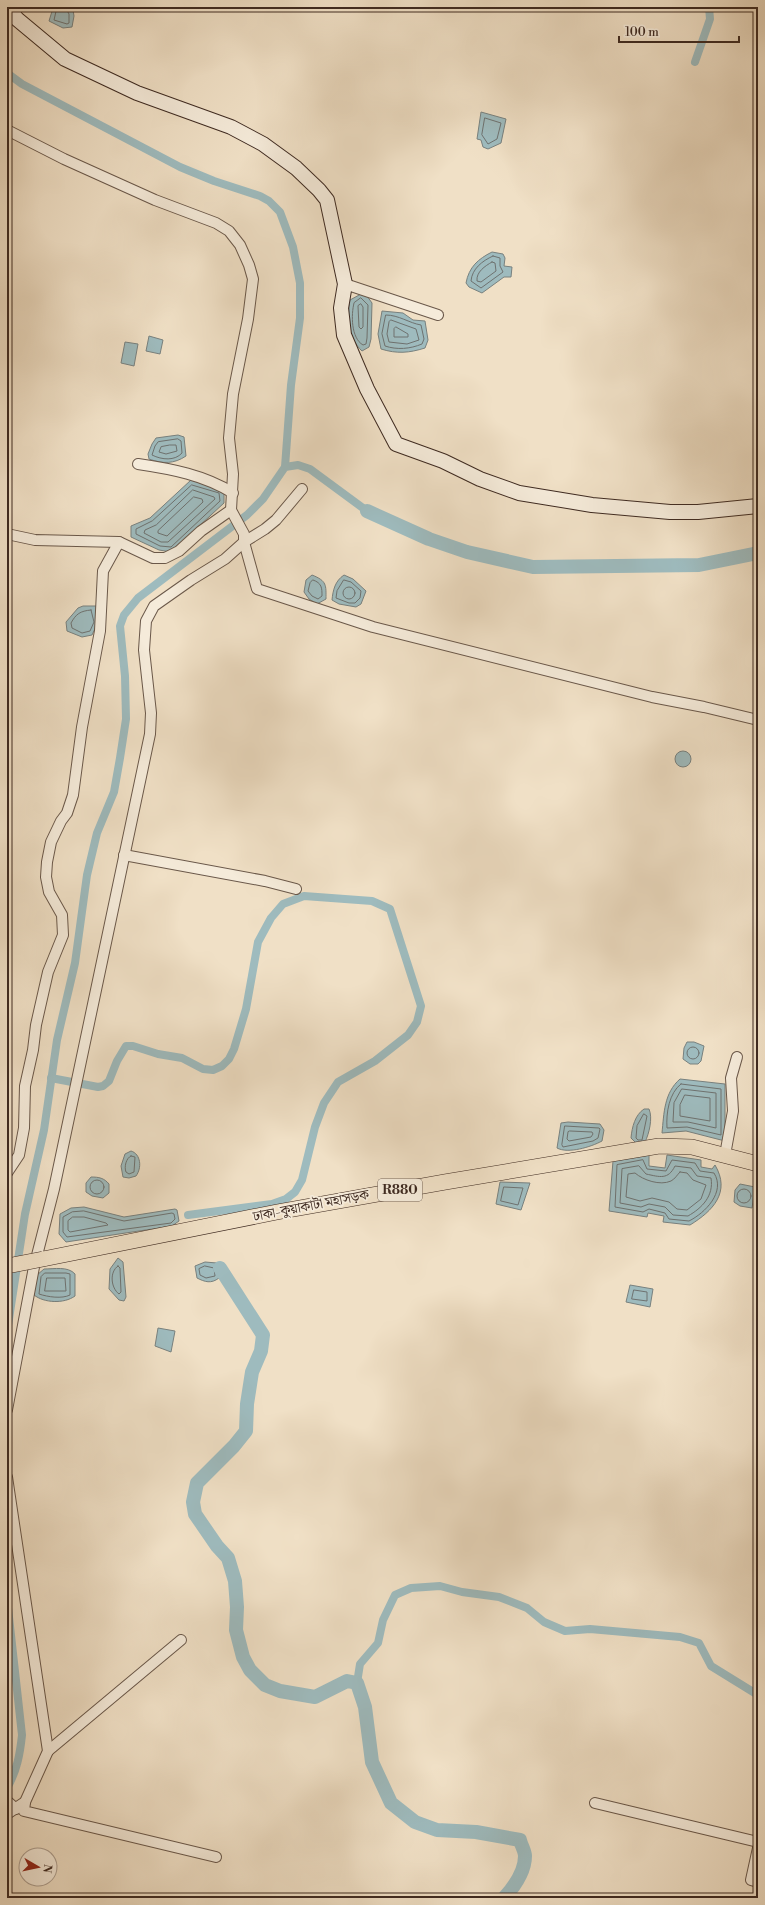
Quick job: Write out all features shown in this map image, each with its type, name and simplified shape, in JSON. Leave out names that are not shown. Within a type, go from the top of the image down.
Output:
[{"type":"main road","name":"ঢাকা-কুয়াকাটা মহাসড়ক","points":[[7,1266],[277,1212],[653,1147],[692,1147],[758,1164]]},
{"type":"street","points":[[8,7],[17,19],[65,58],[137,93],[231,127],[263,144],[296,168],[319,190],[327,200],[345,284],[341,308],[344,335],[367,389],[396,444],[443,461],[480,479],[519,493],[592,505],[670,512],[698,512],[758,506]]},
{"type":"street","points":[[7,130],[64,159],[155,200],[216,223],[229,231],[236,239],[249,266],[253,279],[248,319],[233,394],[229,438],[233,474],[231,510],[244,538],[257,589],[373,627],[652,696],[758,720]]},
{"type":"street","points":[[345,284],[438,315]]},
{"type":"street","points":[[138,464],[190,474],[219,484],[233,492]]},
{"type":"street","points":[[7,1410],[35,1261],[54,1190],[150,734],[151,713],[144,650],[146,621],[154,606],[191,580],[225,560],[244,538],[265,529],[276,520],[302,489]]},
{"type":"street","points":[[7,534],[35,540],[119,542],[152,558],[165,558],[179,551],[201,531],[231,510]]},
{"type":"street","points":[[7,1173],[19,1155],[24,1128],[25,1086],[33,1050],[36,1025],[48,972],[63,935],[64,924],[62,915],[49,892],[46,877],[47,862],[51,842],[67,812],[73,795],[82,727],[100,631],[103,571],[119,542]]},
{"type":"street","points":[[124,855],[265,881],[296,889]]},
{"type":"street","points":[[725,1155],[733,1111],[731,1078],[737,1057]]},
{"type":"street","points":[[7,1477],[48,1751]]},
{"type":"street","points":[[181,1640],[48,1751],[25,1802],[24,1811],[216,1857]]},
{"type":"street","points":[[7,1801],[11,1812],[25,1802]]},
{"type":"street","points":[[594,1803],[758,1842]]},
{"type":"street","points":[[758,1848],[751,1880],[758,1882]]},
{"type":"water","points":[[60,7],[73,10],[74,16],[72,27],[63,28],[49,21],[53,8]]},
{"type":"water","points":[[481,112],[506,119],[501,143],[488,149],[483,147],[481,140],[477,139]]},
{"type":"water","points":[[492,252],[503,254],[505,258],[504,266],[512,267],[511,277],[504,277],[482,293],[469,287],[466,283],[467,277],[475,264]]},
{"type":"water","points":[[361,294],[367,296],[372,303],[371,339],[369,347],[362,351],[357,346],[351,334],[349,321],[350,300]]},
{"type":"water","points":[[382,311],[403,313],[413,320],[425,321],[428,340],[425,348],[403,352],[392,352],[381,349],[378,334]]},
{"type":"water","points":[[149,336],[163,340],[160,354],[146,351]]},
{"type":"water","points":[[125,342],[138,344],[134,366],[121,363]]},
{"type":"water","points":[[178,435],[184,437],[186,456],[173,462],[159,462],[149,459],[148,454],[156,438]]},
{"type":"water","points":[[191,480],[224,491],[224,503],[171,552],[159,550],[131,537],[131,526],[150,518]]},
{"type":"water","points":[[312,575],[321,579],[326,587],[326,599],[317,604],[309,599],[304,592],[306,580]]},
{"type":"water","points":[[344,575],[353,579],[366,591],[361,604],[356,607],[339,604],[332,600],[335,586],[338,580]]},
{"type":"water","points":[[83,606],[96,606],[98,622],[92,635],[82,637],[67,631],[66,622],[78,608]]},
{"type":"water","points":[[683,751],[689,753],[691,759],[689,765],[683,767],[677,765],[675,759],[677,753]]},
{"type":"water","points":[[687,1042],[694,1042],[704,1046],[701,1061],[698,1064],[690,1064],[683,1059],[684,1048]]},
{"type":"water","points":[[680,1079],[725,1084],[725,1141],[686,1131],[662,1133],[664,1111],[668,1097]]},
{"type":"water","points":[[644,1109],[649,1109],[651,1117],[650,1126],[645,1142],[637,1144],[631,1138],[632,1130],[636,1118]]},
{"type":"water","points":[[561,1123],[600,1124],[604,1130],[602,1141],[573,1150],[562,1150],[557,1148]]},
{"type":"water","points":[[131,1151],[139,1158],[140,1165],[138,1173],[136,1176],[129,1178],[123,1177],[121,1166],[125,1154]]},
{"type":"water","points":[[649,1155],[649,1166],[665,1168],[667,1155],[701,1160],[701,1167],[712,1169],[715,1165],[721,1184],[720,1192],[717,1200],[706,1214],[690,1225],[663,1222],[664,1216],[648,1213],[647,1217],[609,1211],[613,1161]]},
{"type":"water","points":[[91,1177],[101,1178],[109,1184],[109,1193],[103,1198],[92,1196],[86,1192],[86,1183]]},
{"type":"water","points":[[500,1182],[530,1183],[521,1210],[496,1204]]},
{"type":"water","points":[[740,1184],[755,1187],[752,1208],[740,1206],[734,1202],[735,1190]]},
{"type":"water","points":[[84,1207],[124,1217],[175,1209],[177,1210],[179,1221],[172,1226],[66,1242],[59,1234],[60,1214],[71,1208]]},
{"type":"water","points":[[118,1258],[123,1262],[126,1297],[124,1301],[119,1300],[109,1289],[110,1269]]},
{"type":"water","points":[[205,1262],[217,1263],[220,1270],[219,1278],[208,1282],[197,1278],[195,1266]]},
{"type":"water","points":[[56,1268],[72,1271],[75,1274],[75,1296],[70,1299],[54,1302],[43,1300],[34,1295],[37,1275],[44,1269]]},
{"type":"water","points":[[630,1285],[653,1289],[650,1307],[626,1302]]},
{"type":"water","points":[[158,1328],[175,1331],[171,1352],[155,1346]]},
{"type":"waterway","points":[[695,62],[710,19],[709,7]]},
{"type":"waterway","points":[[7,73],[22,84],[180,167],[214,181],[260,196],[269,201],[280,212],[293,247],[300,283],[300,318],[291,385],[285,467]]},
{"type":"waterway","points":[[7,1332],[25,1214],[44,1130],[57,1040],[75,963],[87,875],[97,833],[114,792],[120,758],[126,719],[125,676],[120,626],[124,615],[138,598],[247,515],[263,499],[285,467],[298,465],[310,469],[367,511]]},
{"type":"waterway","points":[[367,511],[429,539],[467,552],[533,567],[699,565],[758,553]]},
{"type":"waterway","points":[[51,1078],[98,1087],[103,1086],[109,1081],[117,1061],[126,1046],[133,1046],[158,1054],[182,1058],[203,1069],[213,1070],[222,1066],[229,1059],[234,1049],[246,1009],[258,942],[271,918],[283,904],[304,896],[372,901],[390,909],[421,1006],[417,1022],[408,1035],[375,1061],[338,1082],[324,1103],[315,1127],[302,1180],[295,1192],[286,1199],[272,1204],[188,1215]]},
{"type":"waterway","points":[[220,1268],[263,1335],[261,1351],[252,1372],[247,1404],[246,1431],[234,1446],[197,1483],[193,1502],[195,1514],[217,1546],[228,1558],[235,1581],[237,1607],[236,1630],[243,1657],[250,1670],[265,1685],[280,1691],[315,1697],[347,1681],[357,1683],[365,1707],[372,1762],[391,1803],[415,1822],[437,1830],[476,1832],[520,1840],[525,1854],[525,1862],[515,1884],[504,1898]]},
{"type":"waterway","points":[[357,1683],[360,1664],[378,1643],[383,1620],[395,1595],[411,1588],[440,1586],[462,1592],[499,1597],[527,1608],[544,1622],[565,1631],[590,1629],[680,1637],[699,1643],[711,1666],[758,1695]]},
{"type":"waterway","points":[[7,1599],[22,1735],[18,1762],[7,1788]]}]
